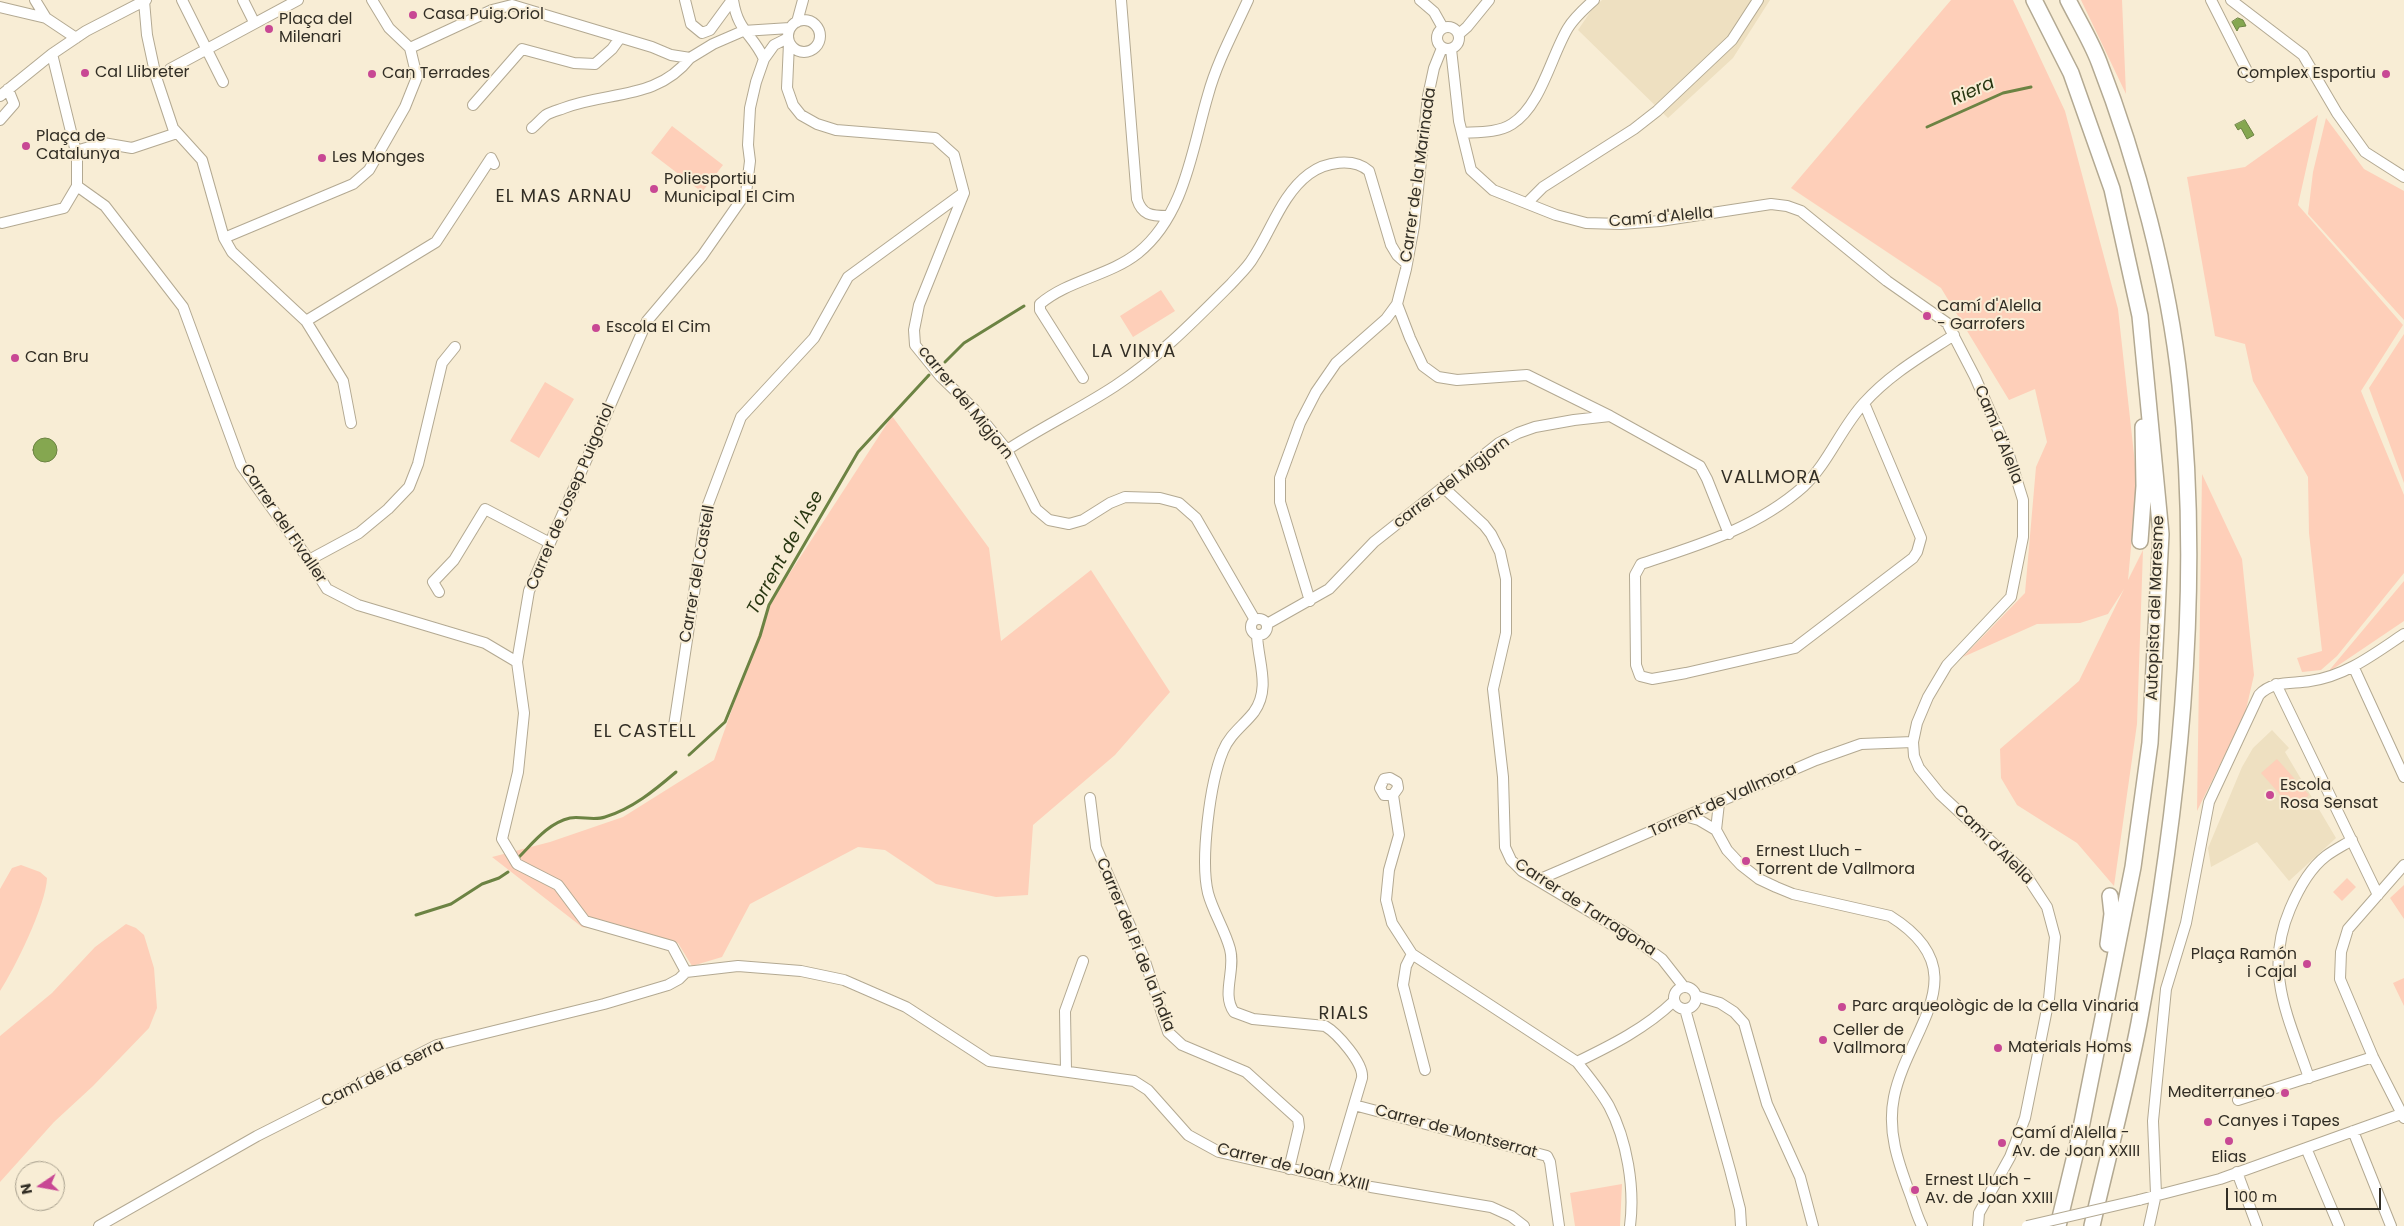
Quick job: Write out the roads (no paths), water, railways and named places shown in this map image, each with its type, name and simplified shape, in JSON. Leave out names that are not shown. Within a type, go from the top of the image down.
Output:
[{"type":"highway","name":"Autopista del Maresme","points":[[2034,0],[2071,73],[2112,189],[2140,316],[2161,534],[2151,733],[2133,867],[2078,1143],[2058,1226]]},
{"type":"highway","name":"Autopista del Maresme","points":[[2068,0],[2098,60],[2138,180],[2169,308],[2180,385],[2190,536],[2182,726],[2170,828],[2138,1025],[2092,1226]]},
{"type":"highway","points":[[2140,316],[2144,486],[2140,540]]},
{"type":"highway","points":[[2078,1143],[2112,914],[2110,896]]},
{"type":"street","points":[[34,0],[46,18]]},
{"type":"street","points":[[0,120],[14,104],[4,92],[52,54],[76,38],[145,0],[147,35],[156,77],[173,128],[202,160],[224,238],[232,252],[306,321],[343,381],[352,422]]},
{"type":"street","points":[[182,0],[223,82]]},
{"type":"street","points":[[243,0],[253,20]]},
{"type":"street","points":[[170,69],[298,0]]},
{"type":"street","points":[[224,238],[353,184],[369,170],[405,107],[417,77],[410,48],[389,28],[372,0]]},
{"type":"street","points":[[685,0],[691,24],[702,33],[710,30],[732,0]]},
{"type":"street","points":[[732,0],[743,30],[756,43],[764,59]]},
{"type":"street","points":[[1121,0],[1137,199],[1140,209],[1144,213],[1150,216],[1167,216]]},
{"type":"street","points":[[1082,378],[1040,310],[1040,304],[1052,294],[1097,276],[1138,253],[1157,233],[1184,182],[1194,154],[1215,73],[1248,0]]},
{"type":"street","points":[[1420,0],[1434,12],[1443,28]]},
{"type":"street","points":[[1459,34],[1490,0]]},
{"type":"street","points":[[1462,133],[1497,130],[1511,124],[1522,116],[1538,92],[1568,27],[1594,0]]},
{"type":"street","points":[[2211,0],[2250,77]]},
{"type":"street","points":[[2231,0],[2303,55],[2352,137],[2365,152],[2404,177]]},
{"type":"street","points":[[788,75],[794,62],[804,53],[814,49],[820,39],[818,29],[810,21],[803,2]]},
{"type":"street","points":[[803,2],[791,32],[787,59],[787,88],[793,105],[801,115],[817,124],[836,130],[934,138],[954,155],[964,193]]},
{"type":"street","points":[[1527,203],[1543,187],[1634,129],[1657,111],[1732,40],[1753,2]]},
{"type":"street","points":[[410,48],[492,10],[512,4],[671,55],[690,58]]},
{"type":"street","points":[[0,7],[46,18],[76,38]]},
{"type":"street","points":[[532,128],[547,114],[580,102],[634,94],[658,83],[676,74],[690,58],[713,44],[743,30],[791,32],[810,21]]},
{"type":"street","points":[[1452,27],[1459,34],[1459,42],[1447,48],[1437,38],[1443,28],[1452,27]]},
{"type":"street","points":[[791,32],[795,50],[804,53]]},
{"type":"street","name":"Carrer de Josep Puigoriol","points":[[686,972],[672,946],[585,921],[558,885],[517,864],[502,839],[518,772],[524,713],[517,662],[529,591],[647,321],[702,256],[746,193],[750,161],[748,145],[750,108],[764,59],[791,32]]},
{"type":"street","points":[[473,105],[522,48],[574,63],[595,64],[612,50],[620,38]]},
{"type":"street","name":"Camí d'Alella","points":[[1447,48],[1462,133],[1471,170],[1493,190],[1556,216],[1586,222],[1621,224],[1660,221],[1771,204],[1787,206],[1808,216],[1887,281],[1947,323],[2010,454],[2023,500],[2024,537],[2011,597],[1947,665],[1928,696],[1917,723],[1913,742],[1914,756],[1919,768],[1940,794],[2028,877],[2046,907],[2055,936],[2049,999],[2025,1118],[2010,1157],[1979,1213],[1978,1226]]},
{"type":"street","name":"Carrer de la Marinada","points":[[1397,304],[1414,226],[1428,96],[1434,68],[1447,48]]},
{"type":"street","points":[[772,49],[787,59]]},
{"type":"street","points":[[1,224],[64,208],[77,186],[76,151],[52,54]]},
{"type":"street","points":[[76,151],[103,143],[132,148],[177,133]]},
{"type":"street","points":[[306,321],[436,242],[491,158],[494,164]]},
{"type":"street","points":[[1008,450],[1116,385],[1171,342],[1252,260],[1295,187],[1310,173],[1325,166],[1355,163],[1369,171],[1390,245],[1407,264]]},
{"type":"street","name":"Carrer del Fivaller","points":[[77,186],[105,206],[183,307],[241,465],[327,588],[358,605],[485,643],[517,662]]},
{"type":"street","name":"carrer del Migjorn","points":[[964,193],[919,305],[914,330],[915,344],[941,377],[973,408],[1008,450],[1036,509],[1049,520],[1069,524],[1083,520],[1110,503],[1126,497],[1160,498],[1179,503],[1196,518],[1255,620]]},
{"type":"street","name":"Carrer del Castell","points":[[674,726],[708,507],[741,418],[814,338],[848,276],[964,193]]},
{"type":"street","points":[[1397,304],[1423,366],[1438,377],[1457,380],[1527,375],[1610,416],[1700,466],[1729,534]]},
{"type":"street","points":[[1310,600],[1280,502],[1280,478],[1300,423],[1316,392],[1336,363],[1386,319],[1397,304]]},
{"type":"street","points":[[1864,403],[1920,538],[1917,552],[1913,558],[1795,648],[1686,673],[1652,679],[1640,676],[1636,664],[1635,576],[1641,564],[1729,534],[1778,505],[1804,485],[1821,466],[1842,430],[1864,403],[1895,373],[1954,335]]},
{"type":"street","points":[[309,560],[359,533],[388,509],[409,487],[418,464],[442,363],[455,347]]},
{"type":"street","name":"carrer del Migjorn","points":[[1267,624],[1329,589],[1374,542],[1499,444],[1518,433],[1574,420],[1610,416]]},
{"type":"street","name":"Carrer de Tarragona","points":[[1444,488],[1484,525],[1497,543],[1506,579],[1507,622],[1504,644],[1495,673],[1493,689],[1503,777],[1505,847],[1514,864],[1662,959],[1684,987]]},
{"type":"street","points":[[439,592],[433,582],[454,560],[485,509],[550,543]]},
{"type":"street","points":[[1257,635],[1266,631],[1267,624],[1262,619],[1255,620],[1251,624],[1251,630],[1257,635],[1263,680],[1261,698],[1253,713],[1224,748],[1212,796],[1207,835],[1206,874],[1208,892],[1230,948],[1232,959],[1230,1005],[1242,1016],[1253,1019],[1299,1024],[1321,1024],[1329,1028],[1349,1050],[1361,1069],[1362,1078],[1332,1178]]},
{"type":"street","points":[[2148,1226],[2156,1194],[2153,1121],[2166,989],[2186,923],[2209,802],[2260,695],[2266,688],[2276,684],[2314,680],[2354,668],[2404,634]]},
{"type":"street","points":[[2354,668],[2404,777]]},
{"type":"street","points":[[2276,684],[2378,895]]},
{"type":"street","name":"Torrent de Vallmora","points":[[1538,880],[1816,760],[1861,744],[1913,742]]},
{"type":"street","points":[[1394,795],[1399,835],[1389,870],[1386,900],[1392,922],[1412,954],[1577,1062],[1597,1087],[1609,1106],[1618,1127],[1629,1173],[1631,1195],[1630,1226]]},
{"type":"street","name":"Carrer del Pi de la Índia","points":[[1090,798],[1096,848],[1144,958],[1168,1032],[1182,1045],[1246,1072],[1298,1119],[1299,1126],[1289,1169]]},
{"type":"street","points":[[1716,830],[1719,803]]},
{"type":"street","points":[[1688,816],[1700,820],[1716,830],[1728,850],[1759,879],[1793,894],[1890,916],[1904,924],[1925,947],[1933,969],[1935,991],[1931,1008],[1899,1079],[1891,1120],[1893,1142],[1899,1164],[1922,1226]]},
{"type":"street","points":[[2310,1078],[2293,1037],[2278,974],[2277,957],[2282,927],[2305,880],[2326,856],[2352,840]]},
{"type":"street","points":[[2027,1226],[2139,1200],[2237,1172],[2404,1115],[2373,1057],[2340,979],[2341,952],[2348,930],[2404,865]]},
{"type":"street","points":[[1412,954],[1406,966],[1403,985],[1425,1070]]},
{"type":"street","points":[[1066,1070],[1065,1011],[1083,961]]},
{"type":"street","name":"Carrer de Joan XXIII","points":[[686,972],[738,966],[801,971],[844,980],[906,1007],[989,1061],[1134,1080],[1148,1090],[1177,1125],[1201,1144],[1219,1152],[1332,1178],[1491,1207],[1511,1216],[1524,1226]]},
{"type":"street","name":"Camí de la Serra","points":[[99,1226],[257,1136],[437,1045],[604,1004],[668,985],[680,979],[686,972]]},
{"type":"street","points":[[1577,1062],[1625,1038],[1660,1015],[1674,1001],[1676,992],[1684,987],[1693,990],[1696,996],[1693,1006],[1685,1009],[1678,1006],[1674,1001]]},
{"type":"street","points":[[1696,996],[1720,1003],[1734,1012],[1744,1022],[1767,1104],[1800,1177],[1813,1226]]},
{"type":"street","points":[[1685,1009],[1730,1170],[1740,1210],[1741,1226]]},
{"type":"street","points":[[2238,1100],[2373,1057]]},
{"type":"street","name":"Carrer de Montserrat","points":[[1354,1105],[1547,1156],[1550,1162],[1559,1226]]},
{"type":"street","points":[[2353,1131],[2391,1226]]},
{"type":"street","points":[[2306,1148],[2339,1226]]},
{"type":"street","points":[[2237,1172],[2257,1226]]},
{"type":"waterway","name":"Riera","points":[[1927,127],[2003,93],[2031,87]]},
{"type":"waterway","name":"Torrent de l'Ase","points":[[945,362],[964,343],[1024,306]]},
{"type":"waterway","name":"Torrent de l'Ase","points":[[689,755],[725,722],[760,636],[769,605],[858,452],[929,375]]},
{"type":"waterway","name":"Torrent de l'Ase","points":[[518,858],[541,834],[555,824],[570,818],[596,819],[615,814],[643,798],[676,772]]},
{"type":"waterway","name":"Torrent de l'Ase","points":[[416,915],[451,904],[482,884],[499,878],[508,872]]},
{"type":"place","name":"Casa Puig.Oriol","points":[[413,15]]},
{"type":"place","name":"Plaça del Milenari","points":[[269,29]]},
{"type":"place","name":"Cal Llibreter","points":[[85,73]]},
{"type":"place","name":"Can Terrades","points":[[372,74]]},
{"type":"place","name":"Complex Esportiu","points":[[2386,74]]},
{"type":"place","name":"Plaça de Catalunya","points":[[26,146]]},
{"type":"place","name":"Les Monges","points":[[322,158]]},
{"type":"place","name":"Poliesportiu Municipal El Cim","points":[[654,189]]},
{"type":"place","name":"Camí d'Alella - Garrofers","points":[[1927,316]]},
{"type":"place","name":"Escola El Cim","points":[[596,328]]},
{"type":"place","name":"Can Bru","points":[[15,358]]},
{"type":"place","name":"Escola Rosa Sensat","points":[[2270,795]]},
{"type":"place","name":"Ernest Lluch - Torrent de Vallmora","points":[[1746,861]]},
{"type":"place","name":"Plaça Ramón i Cajal","points":[[2307,964]]},
{"type":"place","name":"Parc arqueològic de la Cella Vinaria","points":[[1842,1007]]},
{"type":"place","name":"Celler de Vallmora","points":[[1823,1040]]},
{"type":"place","name":"Materials Homs","points":[[1998,1048]]},
{"type":"place","name":"Mediterraneo","points":[[2285,1093]]},
{"type":"place","name":"Canyes i Tapes","points":[[2208,1122]]},
{"type":"place","name":"Elias","points":[[2229,1141]]},
{"type":"place","name":"Camí d'Alella - Av. de Joan XXIII","points":[[2002,1143]]},
{"type":"place","name":"Ernest Lluch - Av. de Joan XXIII","points":[[1915,1190]]},
{"type":"district","name":"EL MAS ARNAU","points":[[564,197]]},
{"type":"district","name":"LA VINYA","points":[[1134,352]]},
{"type":"district","name":"VALLMORA","points":[[1771,478]]},
{"type":"district","name":"EL CASTELL","points":[[645,732]]},
{"type":"district","name":"RIALS","points":[[1344,1014]]}]
